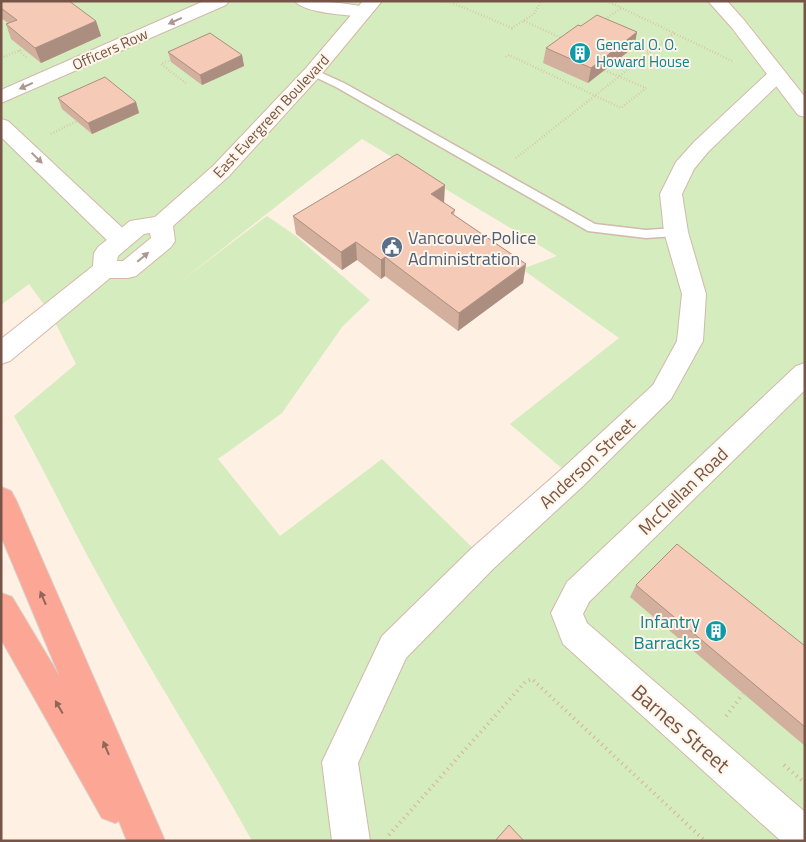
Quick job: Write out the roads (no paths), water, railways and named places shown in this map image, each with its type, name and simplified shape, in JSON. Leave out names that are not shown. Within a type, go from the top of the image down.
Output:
[{"type":"highway","points":[[1,500],[146,841]]},
{"type":"highway","points":[[1,608],[135,841]]},
{"type":"street","name":"Officers Row","points":[[1,97],[220,1]]},
{"type":"street","points":[[304,1],[315,5],[368,7]]},
{"type":"street","points":[[717,1],[738,24],[805,111]]},
{"type":"street","name":"East Evergreen Boulevard","points":[[161,224],[222,171],[313,72],[368,7]]},
{"type":"street","name":"Anderson Street","points":[[351,841],[340,762],[394,647],[483,558],[573,477],[662,392],[690,341],[694,294],[676,232],[671,194],[684,167],[701,147],[777,75]]},
{"type":"street","points":[[1,125],[121,240]]},
{"type":"street","points":[[1,354],[106,269],[128,270],[163,241],[161,224],[138,227],[121,240],[106,253],[106,269]]},
{"type":"street","name":"McClellan Road","points":[[567,613],[578,592],[805,373]]},
{"type":"street","name":"Barnes Street","points":[[567,613],[574,634],[805,837]]},
{"type":"lane","points":[[313,72],[340,85],[592,228],[646,234],[676,232]]},
{"type":"place","name":"General O. O. Howard House","points":[[580,53]]},
{"type":"place","name":"Vancouver Police Administration","points":[[392,247]]},
{"type":"place","name":"Infantry Barracks","points":[[716,631]]}]
